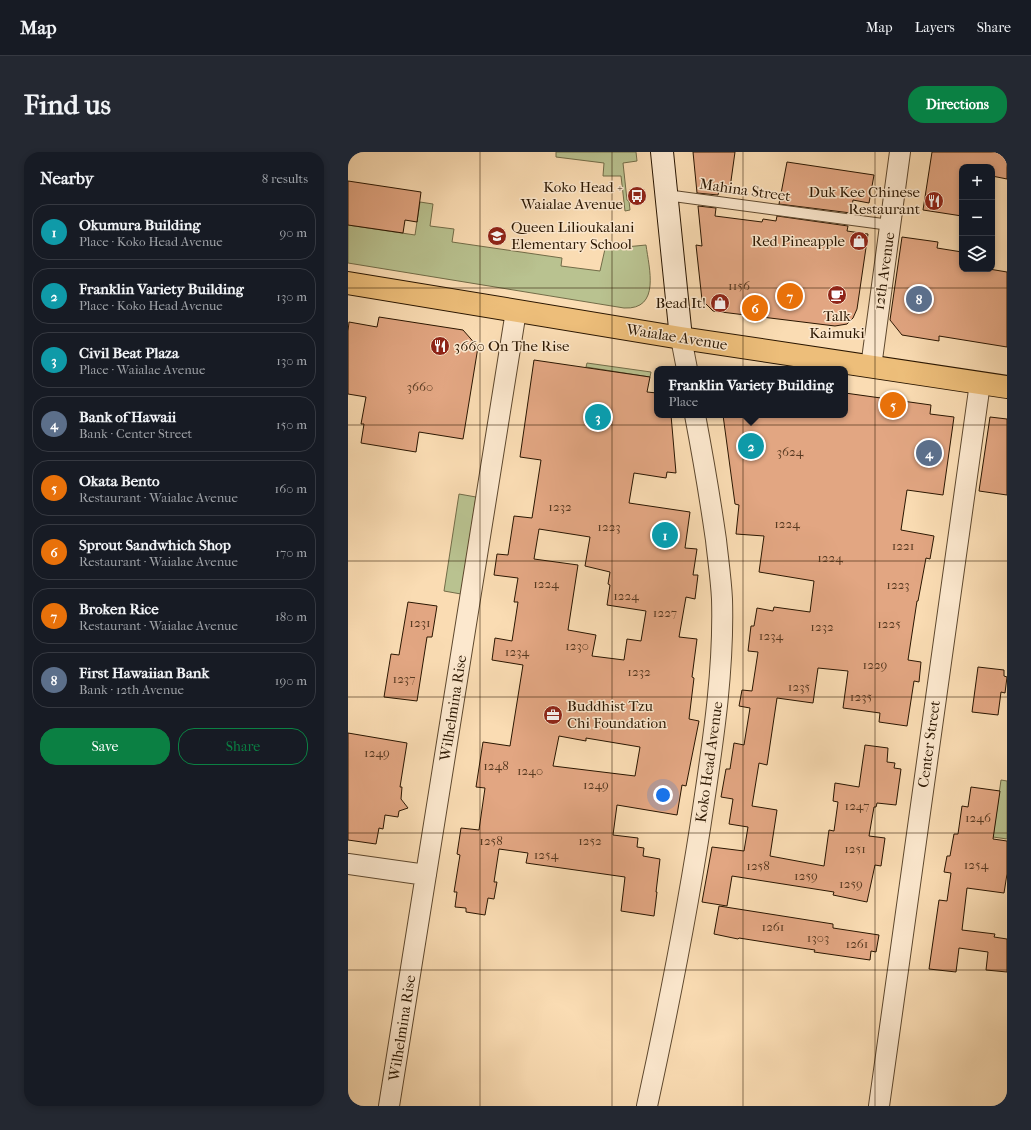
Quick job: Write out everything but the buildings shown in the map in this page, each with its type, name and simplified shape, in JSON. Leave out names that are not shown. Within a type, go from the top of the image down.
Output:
[{"type":"main road","name":"Waialae Avenue","points":[[348,283],[681,338],[1007,387]]},
{"type":"street","points":[[662,152],[681,338],[686,366]]},
{"type":"street","name":"12th Avenue","points":[[871,367],[900,152]]},
{"type":"street","name":"Wilhelmina Rise","points":[[389,1106],[516,311]]},
{"type":"street","name":"Center Street","points":[[879,1106],[980,383]]},
{"type":"street","name":"Koko Head Avenue","points":[[647,1106],[689,898],[709,767],[721,653],[722,599],[719,562],[707,480],[696,418]]},
{"type":"street","points":[[348,864],[426,876]]},
{"type":"lane","name":"Mahina Street","points":[[666,194],[890,225]]},
{"type":"green space","points":[[556,152],[636,152],[637,161],[623,163],[627,200],[629,201],[630,210],[625,211],[621,176],[603,176],[604,163],[556,157]]},
{"type":"green space","points":[[420,202],[433,204],[430,226],[454,229],[452,242],[562,258],[561,266],[600,271],[605,249],[646,245],[650,276],[648,295],[643,302],[636,307],[624,308],[348,263],[348,225],[415,235]]},
{"type":"green space","points":[[587,363],[651,372],[650,377],[586,367]]},
{"type":"green space","points":[[459,494],[476,497],[461,594],[444,591]]},
{"type":"green space","points":[[1001,780],[1007,781],[1007,839],[993,837]]},
{"type":"place","name":"Koko Head + Waialae Avenue","points":[[637,196]]},
{"type":"place","name":"Duk Kee Chinese Restaurant","points":[[934,201]]},
{"type":"place","name":"Queen Lilioukalani Elementary School","points":[[497,236]]},
{"type":"place","name":"Red Pineapple","points":[[859,241]]},
{"type":"place","name":"Talk Kaimuki","points":[[837,295]]},
{"type":"place","name":"Broken Rice","points":[[790,296]]},
{"type":"place","name":"First Hawaiian Bank","points":[[919,299]]},
{"type":"place","name":"Bead It!","points":[[720,303]]},
{"type":"place","name":"Sprout Sandwhich Shop","points":[[755,308]]},
{"type":"place","name":"3660 On The Rise","points":[[440,346]]},
{"type":"place","name":"Okata Bento","points":[[893,405]]},
{"type":"place","name":"Civil Beat Plaza","points":[[598,417]]},
{"type":"place","name":"Franklin Variety Building","points":[[751,446]]},
{"type":"place","name":"Bank of Hawaii","points":[[929,453]]},
{"type":"place","name":"Okumura Building","points":[[665,535]]},
{"type":"place","name":"Buddhist Tzu Chi Foundation","points":[[553,715]]}]
